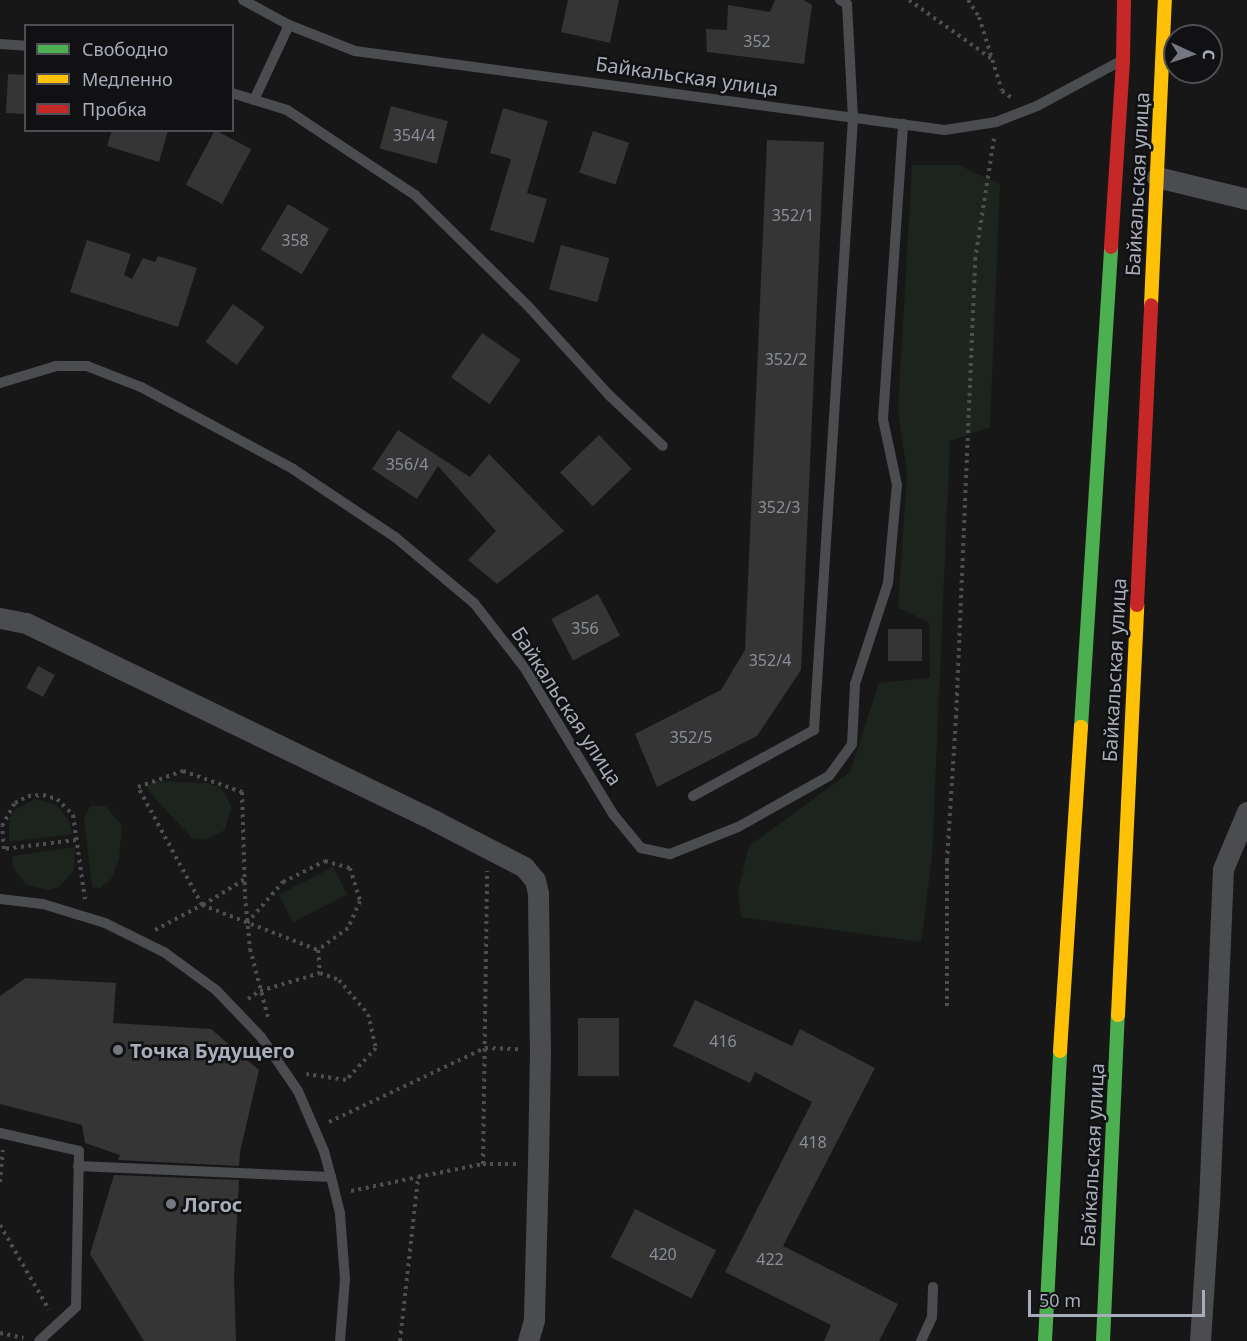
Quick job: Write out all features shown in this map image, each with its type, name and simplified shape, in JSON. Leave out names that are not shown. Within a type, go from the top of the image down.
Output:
[{"type":"main road","name":"Байкальская улица","points":[[1045,1341],[1049,1224],[1123,60],[1124,0]]},
{"type":"main road","name":"Байкальская улица","points":[[1102,1341],[1165,0]]},
{"type":"street","points":[[1157,177],[1247,199]]},
{"type":"street","points":[[0,618],[26,623],[488,848],[524,867],[535,880],[538,893],[540,1050],[534,1320],[528,1341]]},
{"type":"street","points":[[1200,1341],[1209,1203],[1222,869],[1247,812]]},
{"type":"lane","name":"Байкальская улица","points":[[243,0],[289,25],[356,51],[945,130],[996,122],[1038,106],[1123,60]]},
{"type":"lane","points":[[693,796],[814,730],[853,118],[847,4],[840,0]]},
{"type":"lane","points":[[254,100],[289,25]]},
{"type":"lane","points":[[0,44],[24,46]]},
{"type":"lane","points":[[234,94],[287,110],[415,195],[528,306],[609,395],[663,446]]},
{"type":"lane","name":"Байкальская улица","points":[[0,383],[56,366],[87,366],[98,370],[141,387],[293,469],[395,537],[474,603],[524,667],[613,814],[641,848],[670,854],[738,827],[829,776],[852,744],[855,684],[888,583],[897,485],[883,419],[903,124]]},
{"type":"lane","points":[[0,899],[43,904],[88,917],[164,952],[216,990],[261,1037],[292,1082],[324,1151],[331,1177],[340,1214],[345,1279],[340,1341]]},
{"type":"lane","points":[[2,1134],[79,1151],[76,1307],[39,1341]]},
{"type":"lane","points":[[78,1166],[331,1177]]},
{"type":"lane","points":[[921,1341],[932,1317],[933,1287]]},
{"type":"path","points":[[909,0],[992,59]]},
{"type":"path","points":[[968,0],[979,17],[1002,91],[1019,102],[1038,106]]},
{"type":"path","points":[[947,1006],[947,861],[957,706],[975,260],[996,122]]},
{"type":"path","points":[[271,1023],[250,949],[247,923],[242,792],[183,771],[138,787],[202,905],[247,923],[318,951]]},
{"type":"path","points":[[76,840],[4,849],[2,826],[15,804],[28,796],[43,795],[57,799],[73,815],[88,917]]},
{"type":"path","points":[[483,1164],[488,848]]},
{"type":"path","points":[[247,923],[283,882],[325,861],[350,867],[360,901],[348,928],[318,951]]},
{"type":"path","points":[[139,939],[245,879]]},
{"type":"path","points":[[318,951],[320,973]]},
{"type":"path","points":[[234,1009],[261,991],[320,973],[339,980],[368,1014],[376,1048],[346,1080],[297,1072]]},
{"type":"path","points":[[314,1129],[485,1048],[540,1050]]},
{"type":"path","points":[[0,1182],[2,1134]]},
{"type":"path","points":[[335,1195],[483,1164],[538,1163]]},
{"type":"path","points":[[400,1341],[418,1177]]},
{"type":"path","points":[[0,1225],[57,1324]]},
{"type":"path","points":[[0,1333],[39,1341]]},
{"type":"shaded area","points":[[912,165],[958,165],[1000,184],[990,427],[950,441],[932,857],[921,942],[741,917],[738,891],[749,846],[850,772],[879,683],[930,678],[929,622],[898,608],[907,473],[898,411]]},
{"type":"shaded area","points":[[153,781],[206,783],[217,786],[226,794],[231,808],[225,830],[206,840],[192,838],[150,793],[147,787]]},
{"type":"shaded area","points":[[35,799],[57,805],[70,823],[72,834],[9,842],[9,819],[15,810]]},
{"type":"shaded area","points":[[90,806],[105,806],[122,825],[119,859],[112,878],[100,888],[92,887],[84,819]]},
{"type":"shaded area","points":[[75,847],[74,870],[59,887],[48,890],[26,885],[13,867],[12,856]]},
{"type":"shaded area","points":[[333,867],[347,895],[293,922],[279,895]]},
{"type":"building","points":[[568,0],[619,0],[610,43],[561,32]]},
{"type":"building","points":[[775,0],[803,0],[812,5],[804,64],[707,52],[706,29],[727,30],[728,5],[770,12]]},
{"type":"building","points":[[8,74],[24,75],[24,114],[6,113]]},
{"type":"building","points":[[391,106],[448,121],[437,164],[380,149]]},
{"type":"building","points":[[503,108],[548,121],[527,193],[547,199],[534,243],[490,230],[511,159],[490,153]]},
{"type":"building","points":[[593,131],[629,143],[616,185],[579,173]]},
{"type":"building","points":[[111,132],[167,132],[159,162],[107,146]]},
{"type":"building","points":[[214,132],[219,132],[251,149],[222,204],[186,185]]},
{"type":"building","points":[[767,140],[824,142],[801,670],[757,736],[657,787],[635,734],[721,690],[745,650]]},
{"type":"building","points":[[288,204],[329,229],[302,274],[261,249]]},
{"type":"building","points":[[87,240],[131,254],[124,275],[132,279],[143,258],[155,262],[158,256],[197,268],[178,327],[70,292]]},
{"type":"building","points":[[561,245],[609,258],[597,302],[549,289]]},
{"type":"building","points":[[233,304],[265,327],[237,365],[205,342]]},
{"type":"building","points":[[482,333],[521,360],[490,404],[451,377]]},
{"type":"building","points":[[398,430],[470,477],[489,454],[564,531],[497,584],[468,560],[496,531],[438,466],[417,499],[372,469]]},
{"type":"building","points":[[599,435],[632,469],[593,506],[560,473]]},
{"type":"building","points":[[598,594],[620,635],[573,660],[551,619]]},
{"type":"building","points":[[888,629],[922,629],[922,661],[888,661]]},
{"type":"building","points":[[38,666],[55,675],[43,697],[26,688]]},
{"type":"building","name":"Точка Будущего","points":[[26,978],[116,983],[113,1023],[211,1029],[259,1070],[240,1152],[239,1166],[118,1160],[120,1155],[85,1143],[82,1125],[0,1104],[0,996]]},
{"type":"building","points":[[695,1000],[792,1046],[800,1029],[875,1068],[783,1246],[898,1304],[879,1341],[824,1341],[831,1325],[725,1272],[812,1102],[755,1072],[750,1083],[673,1046]]},
{"type":"building","points":[[578,1018],[619,1018],[619,1076],[578,1076]]},
{"type":"building","name":"Логос","points":[[114,1175],[239,1180],[234,1277],[236,1341],[144,1341],[90,1254]]},
{"type":"building","points":[[635,1209],[716,1250],[692,1298],[610,1257]]},
{"type":"traffic: fast","points":[[1081,727],[1111,247]]},
{"type":"traffic: fast","points":[[1103,1341],[1118,1015]]},
{"type":"traffic: fast","points":[[1045,1341],[1060,1051]]},
{"type":"traffic: slow","points":[[1151,305],[1165,0]]},
{"type":"traffic: slow","points":[[1118,1015],[1137,605]]},
{"type":"traffic: slow","points":[[1060,1051],[1081,727]]},
{"type":"traffic: jam","points":[[1111,247],[1123,60],[1124,0]]},
{"type":"traffic: jam","points":[[1137,605],[1151,305]]},
{"type":"place","name":"Точка Будущего","points":[[118,1050]]},
{"type":"place","name":"Логос","points":[[171,1204]]}]
